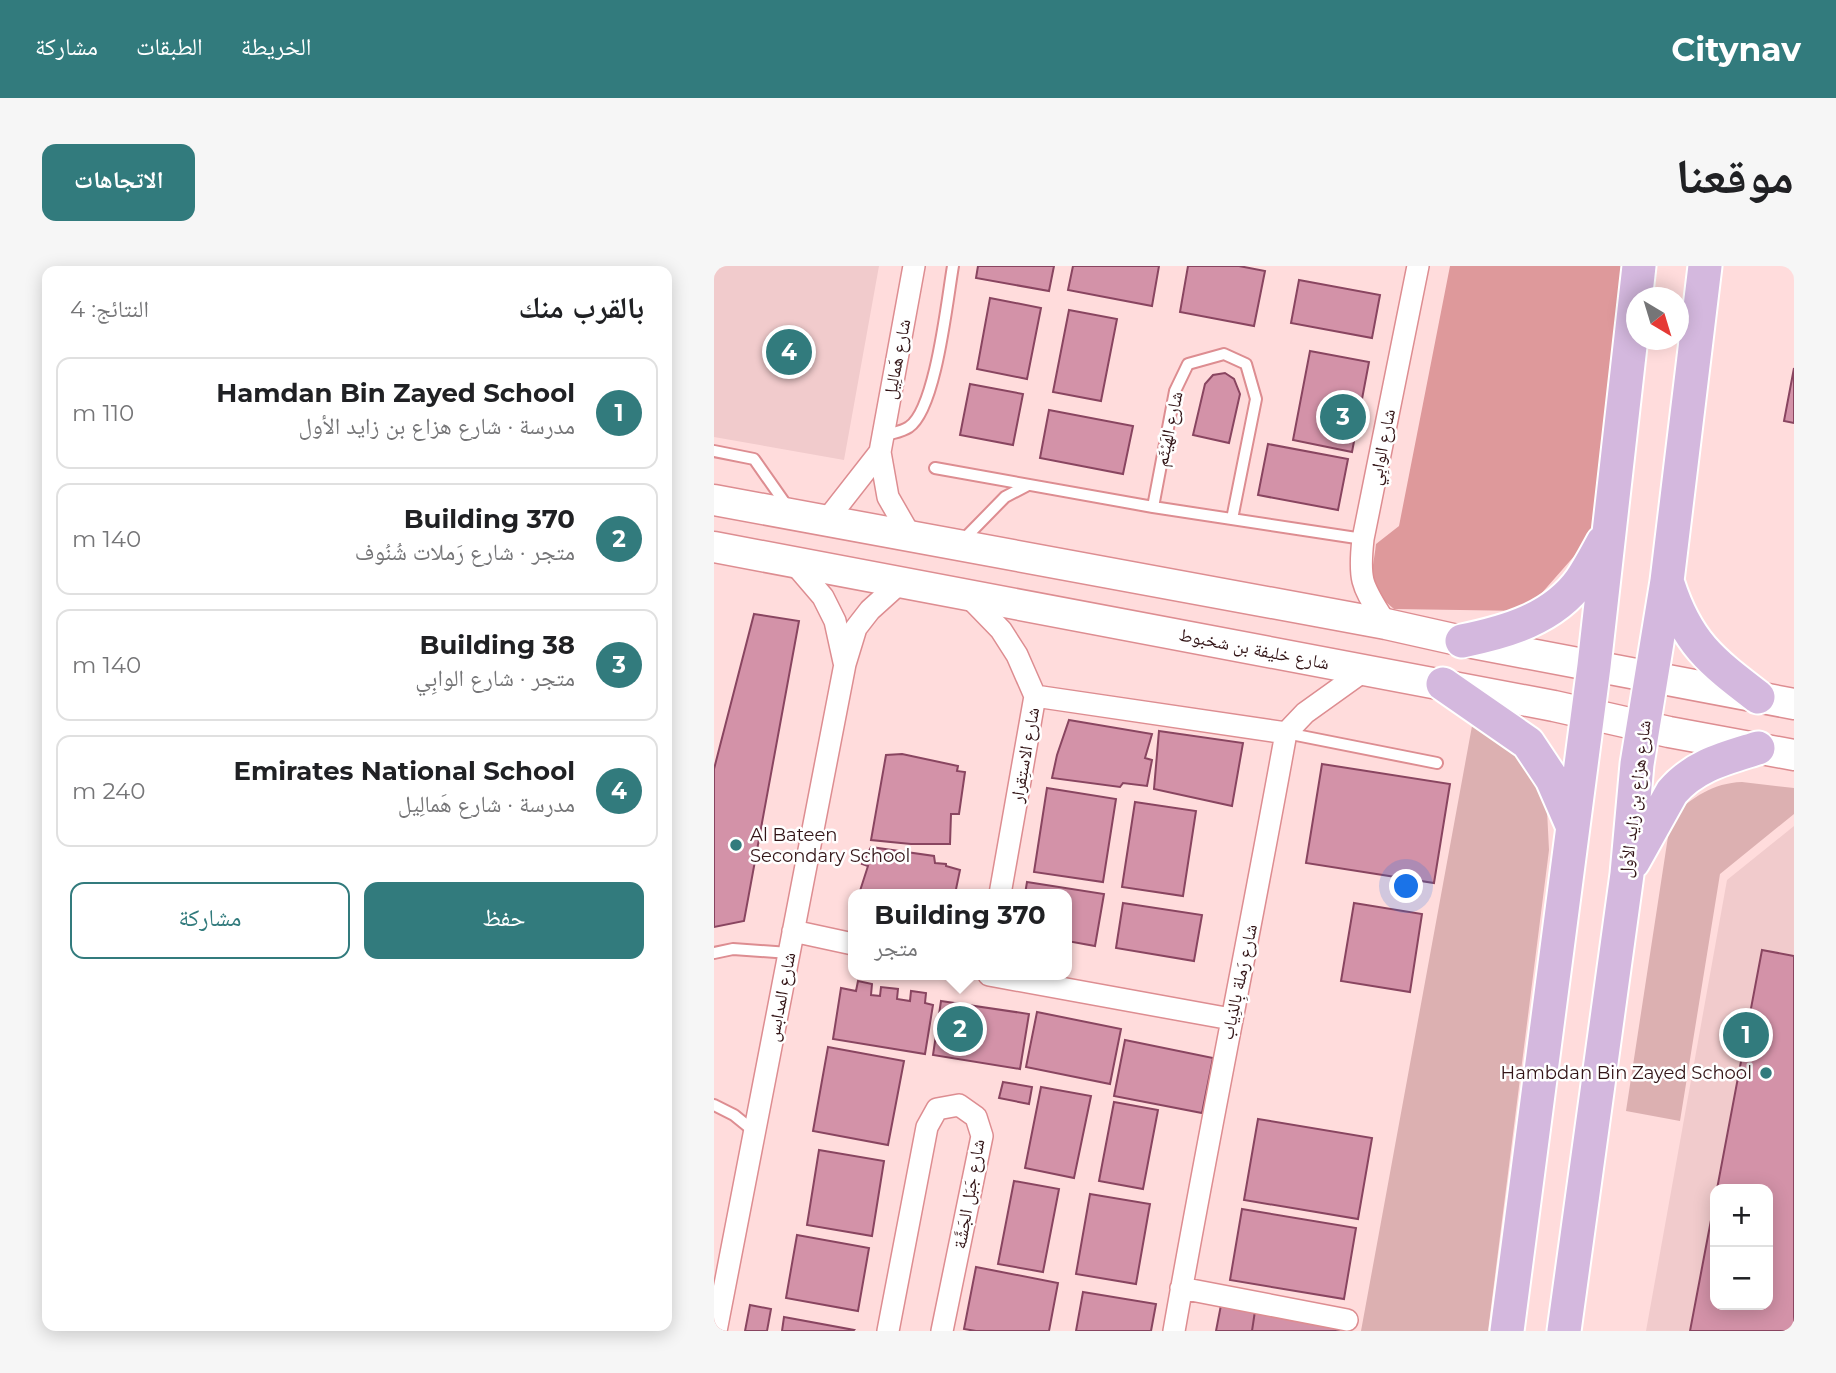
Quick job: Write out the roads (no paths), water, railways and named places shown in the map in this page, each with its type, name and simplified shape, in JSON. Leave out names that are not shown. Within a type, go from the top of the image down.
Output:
[{"type":"main road","points":[[1507,1331],[1594,666],[1639,266]]},
{"type":"main road","name":"شارع هزاع بن زايد الأول","points":[[1564,1331],[1627,874],[1643,726],[1667,581],[1704,266]]},
{"type":"main road","points":[[714,500],[1386,624],[1794,704]]},
{"type":"main road","points":[[1462,641],[1507,631],[1537,617],[1565,598],[1580,581],[1610,531]]},
{"type":"main road","name":"شارع خليفة بن شخبوط","points":[[714,547],[1443,684],[1794,755]]},
{"type":"main road","points":[[1667,581],[1677,612],[1694,641],[1716,665],[1758,697]]},
{"type":"main road","points":[[1443,684],[1528,743],[1552,779],[1573,825]]},
{"type":"main road","points":[[1627,874],[1680,782],[1703,766],[1758,748]]},
{"type":"street","name":"شارع هَمالِيل","points":[[911,537],[888,497],[881,444],[914,266]]},
{"type":"street","name":"شارع الوابِي","points":[[1386,624],[1363,586],[1359,570],[1418,266]]},
{"type":"street","name":"شارع هَمالِيل","points":[[826,521],[881,444]]},
{"type":"street","name":"شارع المدابس","points":[[793,562],[823,597],[835,621],[845,664]]},
{"type":"street","name":"شارع المدابس","points":[[716,1331],[845,664],[856,628],[870,610],[901,582]]},
{"type":"street","name":"شارع الاستِقرار","points":[[967,594],[1001,630],[1017,655],[1035,696],[1001,889]]},
{"type":"street","points":[[1035,696],[1286,733],[1305,713],[1365,670]]},
{"type":"street","name":"شارع رَملة بِالذِياب","points":[[1174,1331],[1286,733]]},
{"type":"street","points":[[793,931],[848,943]]},
{"type":"street","points":[[1016,980],[1231,1019]]},
{"type":"street","name":"شارع جَبَل الجَشَّة","points":[[888,1331],[927,1126],[937,1109],[959,1105],[976,1117],[982,1136],[942,1331]]},
{"type":"street","points":[[1181,1288],[1348,1320]]},
{"type":"lane","points":[[881,444],[909,427],[921,414],[932,388],[953,266]]},
{"type":"lane","name":"شارع الهَيْثَم","points":[[1153,507],[1175,391],[1188,364],[1224,354],[1246,364],[1256,398],[1232,519]]},
{"type":"lane","points":[[714,451],[754,459],[792,514]]},
{"type":"lane","points":[[935,468],[1153,507],[1363,539]]},
{"type":"lane","points":[[957,546],[1005,497],[1028,485]]},
{"type":"lane","points":[[1286,733],[1437,763]]},
{"type":"lane","points":[[714,953],[733,948],[789,953]]},
{"type":"lane","points":[[714,1105],[734,1115],[755,1132]]},
{"type":"place","name":"Emirates National School","points":[[789,352]]},
{"type":"place","name":"Building 38","points":[[1343,417]]},
{"type":"place","name":"Al Bateen Secondary School","points":[[736,845]]},
{"type":"place","name":"Building 370","points":[[960,1029]]},
{"type":"place","name":"Hamdan Bin Zayed School","points":[[1746,1035]]},
{"type":"place","name":"Hambdan Bin Zayed School","points":[[1766,1073]]}]
